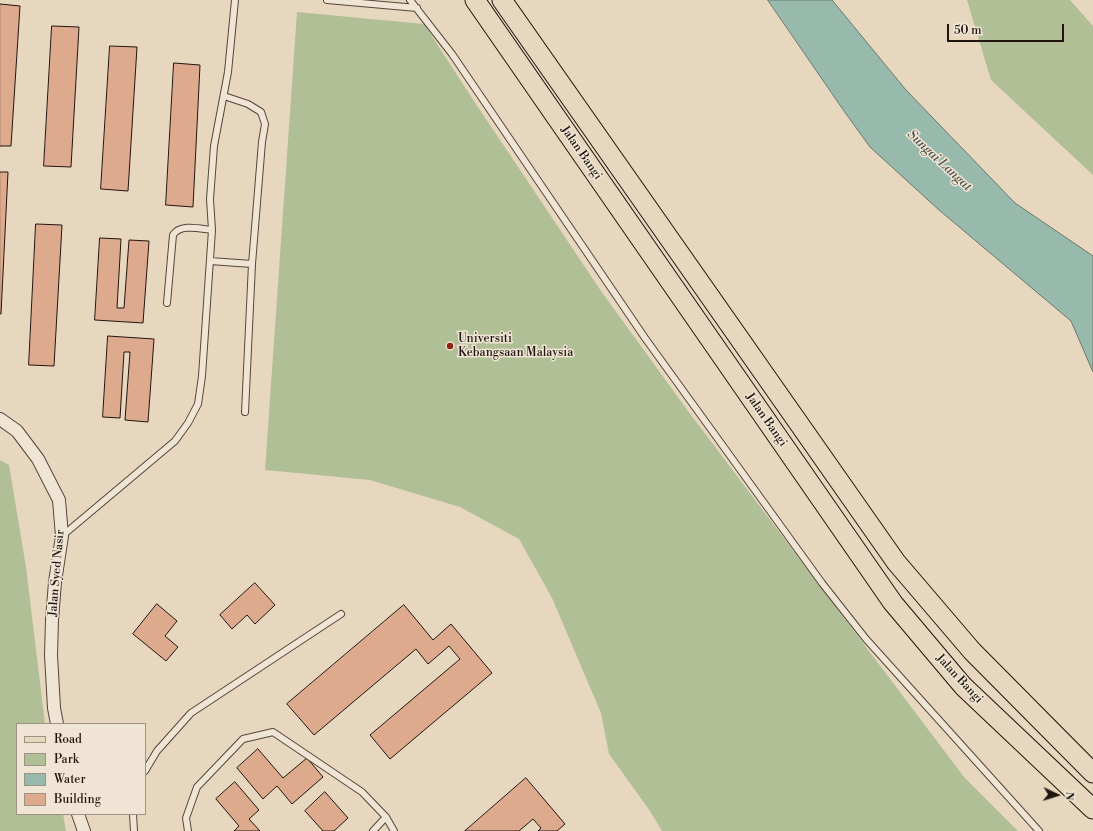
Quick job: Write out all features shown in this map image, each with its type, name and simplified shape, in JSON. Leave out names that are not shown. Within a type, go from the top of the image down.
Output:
[{"type":"main road","name":"Jalan Bangi","points":[[475,0],[893,603],[962,686],[1093,809]]},
{"type":"main road","name":"Jalan Bangi","points":[[502,0],[896,562],[972,651],[1093,773]]},
{"type":"street","name":"Jalan Syed Nasir","points":[[0,419],[18,431],[38,459],[59,500],[62,536],[55,582],[51,655],[54,708],[57,723]]},
{"type":"street","points":[[78,815],[84,831]]},
{"type":"lane","points":[[62,536],[175,440],[188,423],[198,404],[202,376],[212,230],[210,199],[214,146],[232,48],[235,0]]},
{"type":"lane","points":[[327,0],[416,8]]},
{"type":"lane","points":[[410,0],[452,54],[645,338],[822,583],[866,639],[1039,831]]},
{"type":"lane","points":[[224,96],[248,104],[261,112],[265,124],[262,142],[252,264],[245,412]]},
{"type":"lane","points":[[167,303],[173,235],[175,231],[182,228],[212,230]]},
{"type":"lane","points":[[210,261],[252,264]]},
{"type":"lane","points":[[146,769],[157,751],[191,713],[342,614]]},
{"type":"lane","points":[[188,831],[186,818],[197,787],[243,739],[273,732],[362,792],[386,817],[394,831]]},
{"type":"lane","points":[[133,815],[134,831]]},
{"type":"lane","points":[[373,831],[386,817]]},
{"type":"green space","points":[[967,0],[1070,0],[1093,26],[1093,175],[991,80]]},
{"type":"green space","points":[[297,12],[424,24],[601,291],[688,411],[964,777],[1018,831],[662,831],[650,811],[609,754],[601,713],[552,598],[519,539],[460,507],[370,480],[265,470]]},
{"type":"green space","points":[[0,460],[9,465],[26,567],[45,723],[16,723],[16,815],[63,815],[66,831],[0,831]]},
{"type":"water","name":"Sungai Langat","points":[[768,0],[832,0],[906,90],[1015,203],[1093,256],[1093,372],[1071,321],[939,210],[870,147]]},
{"type":"building","points":[[0,4],[20,6],[11,146],[0,146]]},
{"type":"building","points":[[52,26],[79,27],[71,167],[44,166]]},
{"type":"building","points":[[110,46],[137,47],[128,191],[101,189]]},
{"type":"building","points":[[174,63],[200,65],[193,207],[166,205]]},
{"type":"building","points":[[0,172],[8,172],[1,314],[0,314]]},
{"type":"building","points":[[36,224],[62,225],[54,366],[29,365]]},
{"type":"building","points":[[100,238],[121,239],[117,308],[124,308],[129,240],[149,241],[143,323],[95,320]]},
{"type":"building","points":[[108,336],[154,339],[148,422],[125,420],[130,352],[124,352],[120,418],[103,417]]},
{"type":"building","points":[[255,583],[275,605],[255,624],[247,615],[232,629],[220,615]]},
{"type":"building","points":[[157,604],[177,621],[165,636],[178,647],[166,661],[133,634]]},
{"type":"building","points":[[404,605],[433,640],[451,624],[492,673],[390,759],[370,735],[460,659],[449,646],[428,664],[416,649],[314,735],[287,704]]},
{"type":"building","points":[[258,749],[283,778],[307,758],[323,777],[292,804],[277,786],[263,799],[237,768]]},
{"type":"building","points":[[526,778],[565,824],[557,831],[538,831],[541,828],[533,819],[519,831],[465,831]]},
{"type":"building","points":[[235,782],[259,810],[249,819],[260,831],[234,831],[239,826],[216,799]]},
{"type":"building","points":[[325,792],[348,818],[334,831],[323,831],[305,811]]},
{"type":"place","name":"Universiti Kebangsaan Malaysia","points":[[450,346]]}]
